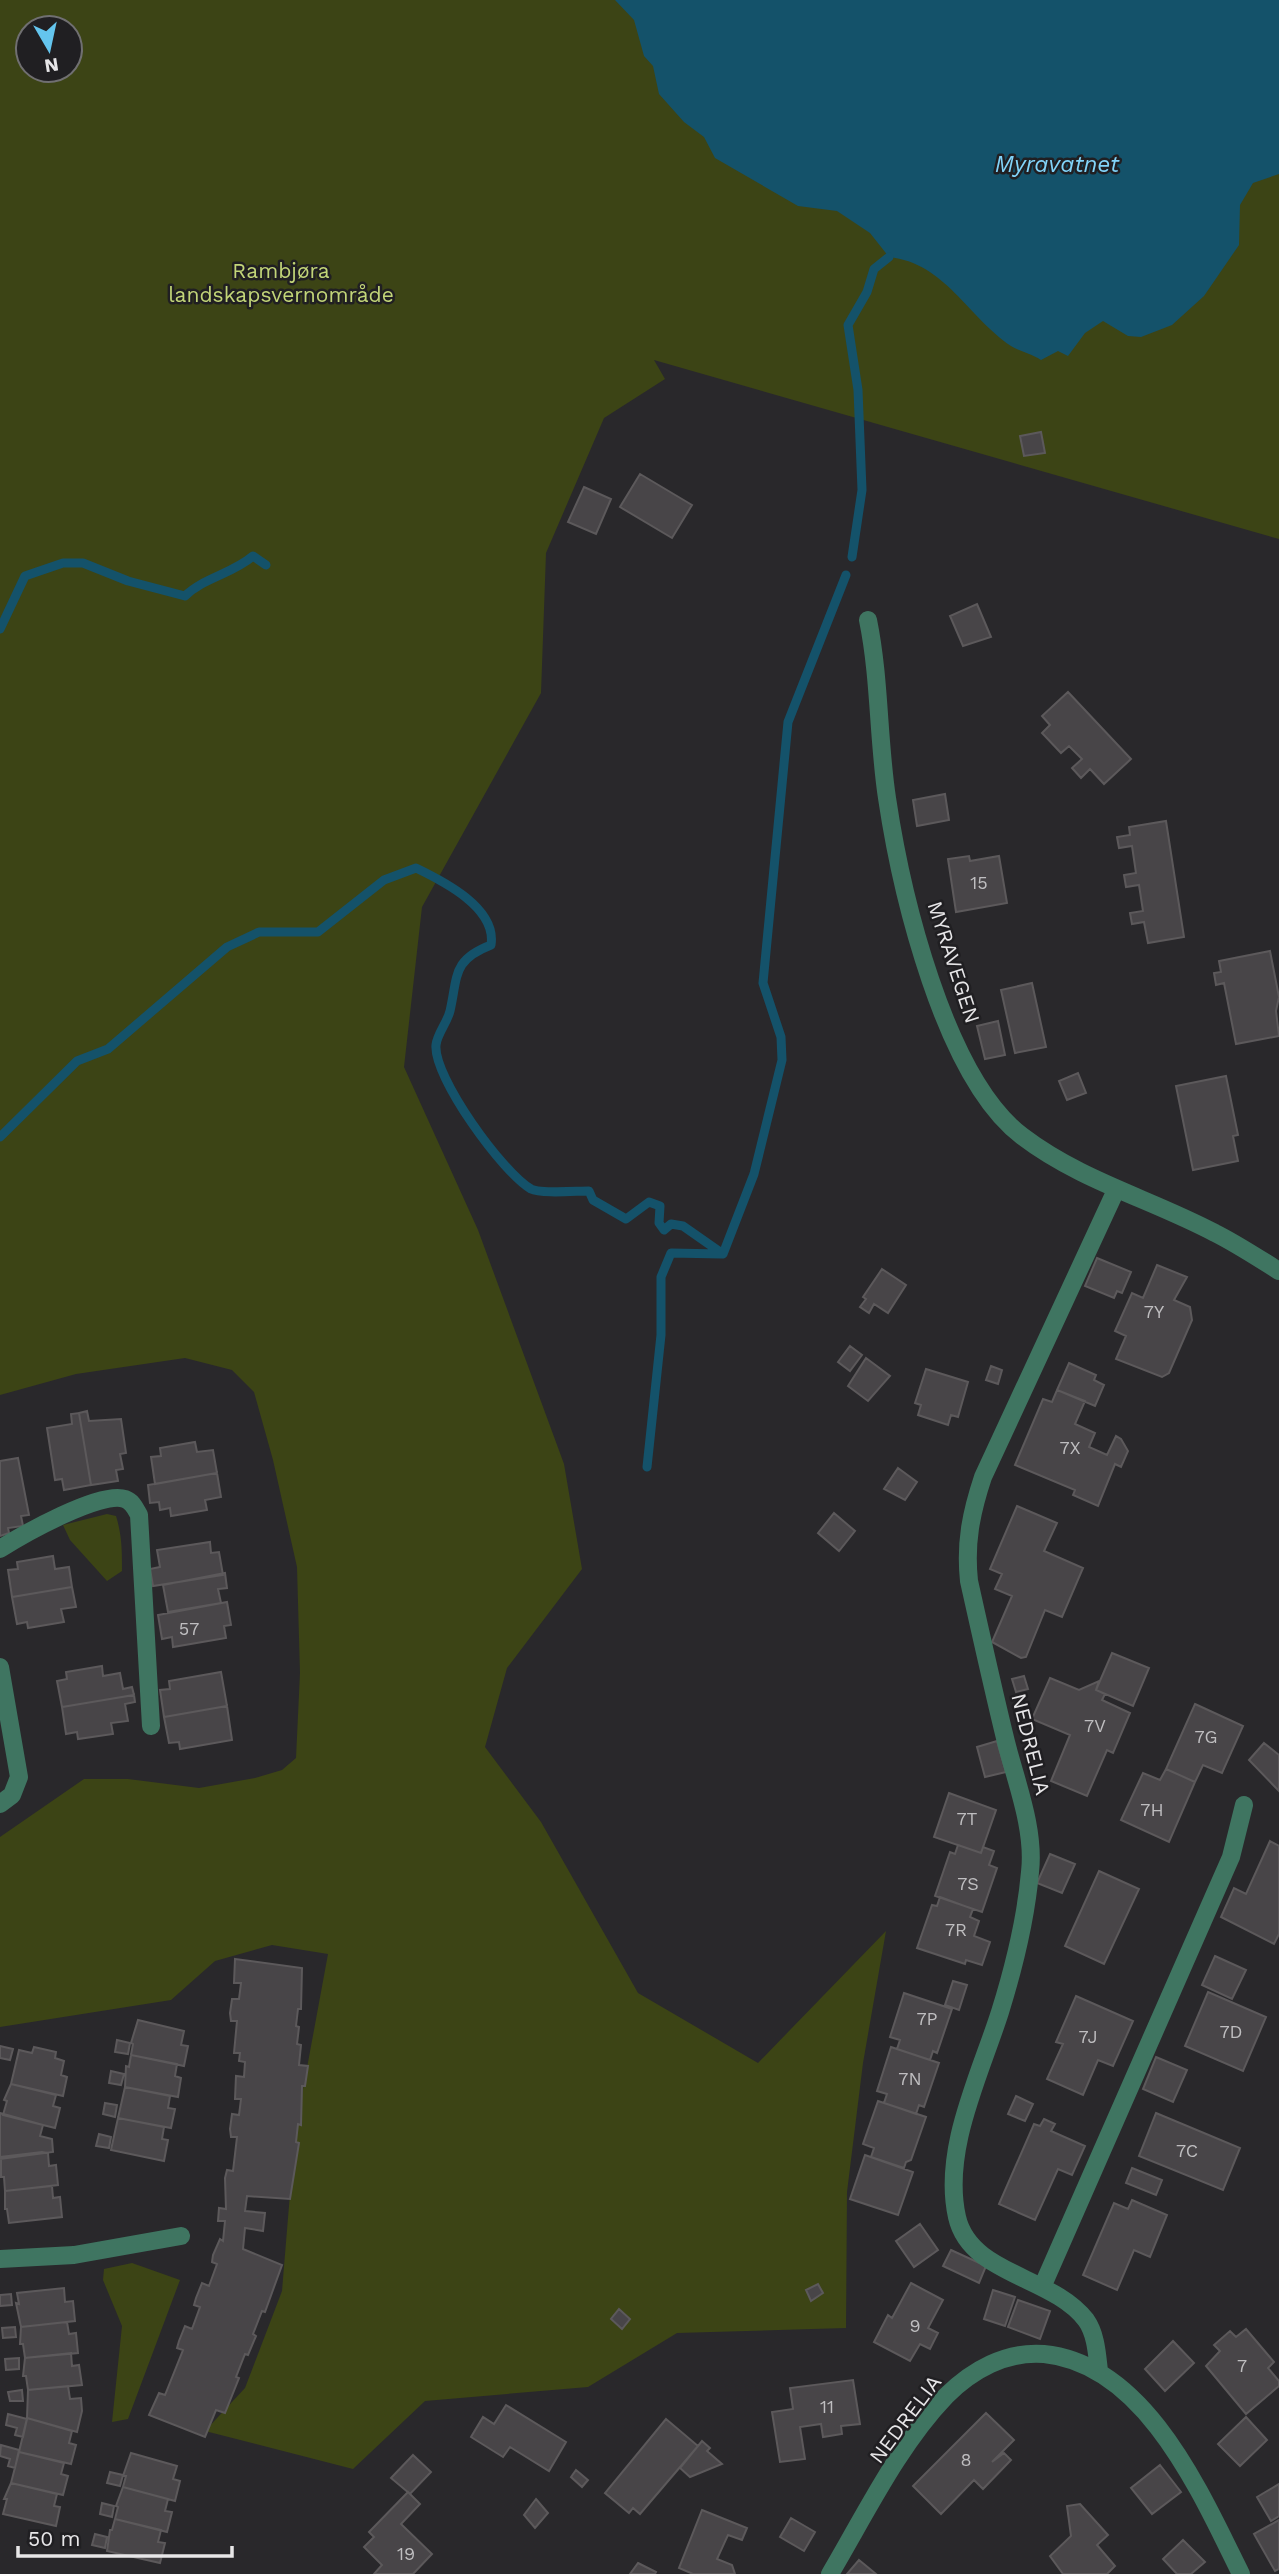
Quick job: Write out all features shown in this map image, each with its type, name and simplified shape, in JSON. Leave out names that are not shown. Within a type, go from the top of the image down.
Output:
[{"type":"street","name":"MYRAVEGEN","points":[[868,620],[876,658],[887,798],[913,915],[940,1006],[980,1088],[1000,1116],[1020,1135],[1059,1161],[1116,1190],[1214,1233],[1279,1270]]},
{"type":"street","name":"NEDRELIA","points":[[1099,2371],[1094,2337],[1086,2320],[1043,2285],[993,2263],[967,2241],[957,2220],[954,2195],[956,2161],[964,2122],[1001,2008],[1031,1868],[1024,1812],[969,1581],[966,1552],[971,1516],[983,1477],[1116,1190]]},
{"type":"street","points":[[0,1549],[24,1533],[107,1498],[124,1499],[133,1505],[139,1515],[151,1726]]},
{"type":"street","points":[[0,1667],[19,1777],[12,1796],[0,1804]]},
{"type":"street","points":[[1043,2285],[1231,1857],[1244,1805]]},
{"type":"street","points":[[0,2259],[74,2255],[181,2236]]},
{"type":"street","name":"NEDRELIA","points":[[830,2574],[906,2448],[945,2397],[975,2371],[1005,2358],[1031,2353],[1063,2356],[1099,2371],[1125,2392],[1169,2444],[1207,2506],[1241,2574]]},
{"type":"green space","name":"Rambjøra landskapsvernområde","points":[[0,0],[1279,0],[1279,539],[654,360],[665,379],[604,418],[546,553],[541,693],[422,907],[404,1067],[478,1230],[564,1464],[582,1569],[507,1668],[485,1747],[541,1822],[638,1993],[758,2063],[886,1931],[863,2063],[847,2192],[846,2328],[677,2333],[588,2387],[425,2401],[353,2469],[205,2431],[245,2388],[282,2291],[295,2133],[328,1954],[272,1945],[215,1961],[171,2000],[0,2027],[0,1837],[84,1779],[128,1779],[199,1788],[282,1770],[296,1758],[300,1673],[297,1567],[273,1460],[254,1392],[232,1370],[185,1358],[76,1374],[0,1395]]},
{"type":"green space","points":[[107,1514],[116,1516],[118,1523],[122,1571],[107,1581],[70,1540],[63,1525]]},
{"type":"green space","points":[[132,2263],[180,2280],[128,2419],[112,2422],[122,2326],[103,2280],[104,2269]]},
{"type":"water","name":"Myravatnet","points":[[615,0],[1279,0],[1279,174],[1253,183],[1240,205],[1239,245],[1204,296],[1172,325],[1141,337],[1128,336],[1103,321],[1085,333],[1068,356],[1058,351],[1041,360],[1011,346],[926,269],[909,261],[889,257],[870,233],[837,211],[798,206],[715,158],[704,137],[684,122],[659,94],[653,66],[644,56],[634,20]]},
{"type":"building","points":[[1041,432],[1045,453],[1024,456],[1020,436]]},
{"type":"building","points":[[640,474],[692,505],[672,538],[620,507]]},
{"type":"building","points":[[584,487],[611,499],[596,534],[568,522]]},
{"type":"building","points":[[977,604],[991,637],[963,646],[950,616]]},
{"type":"building","points":[[1068,692],[1131,759],[1104,784],[1090,769],[1081,778],[1072,768],[1082,759],[1069,746],[1061,753],[1042,733],[1050,725],[1042,716]]},
{"type":"building","points":[[945,794],[949,820],[917,826],[913,800]]},
{"type":"building","points":[[1166,821],[1184,937],[1148,943],[1144,922],[1132,924],[1130,913],[1143,911],[1139,885],[1126,887],[1124,875],[1136,873],[1132,846],[1119,848],[1117,837],[1130,835],[1129,827]]},
{"type":"building","points":[[969,856],[970,861],[999,856],[1007,903],[956,912],[948,859]]},
{"type":"building","points":[[1270,951],[1279,997],[1276,1011],[1279,1036],[1236,1044],[1224,983],[1216,985],[1214,973],[1221,972],[1219,961]]},
{"type":"building","points":[[1032,983],[1046,1047],[1015,1053],[1001,990]]},
{"type":"building","points":[[998,1021],[1005,1055],[985,1059],[977,1026]]},
{"type":"building","points":[[1078,1073],[1086,1093],[1067,1100],[1059,1081]]},
{"type":"building","points":[[1226,1076],[1238,1135],[1233,1136],[1238,1161],[1193,1170],[1176,1086]]},
{"type":"building","points":[[1097,1258],[1131,1272],[1122,1293],[1117,1291],[1114,1298],[1085,1286]]},
{"type":"building","points":[[1157,1265],[1187,1277],[1174,1300],[1190,1307],[1192,1320],[1169,1373],[1162,1377],[1116,1359],[1126,1336],[1115,1331],[1132,1293],[1143,1298]]},
{"type":"building","points":[[882,1269],[906,1285],[888,1313],[874,1304],[869,1313],[860,1307],[866,1299],[863,1297]]},
{"type":"building","points":[[850,1346],[862,1355],[850,1371],[838,1362]]},
{"type":"building","points":[[866,1358],[890,1376],[868,1401],[848,1386]]},
{"type":"building","points":[[1069,1363],[1096,1375],[1094,1380],[1104,1385],[1095,1406],[1057,1390]]},
{"type":"building","points":[[991,1366],[1002,1370],[998,1384],[986,1380]]},
{"type":"building","points":[[926,1369],[968,1382],[958,1417],[951,1415],[948,1425],[918,1415],[921,1405],[915,1403]]},
{"type":"building","points":[[1057,1390],[1085,1401],[1075,1424],[1095,1433],[1089,1447],[1107,1455],[1116,1436],[1128,1451],[1121,1467],[1115,1464],[1098,1506],[1073,1495],[1075,1490],[1015,1465],[1043,1399],[1052,1402]]},
{"type":"building","points":[[87,1411],[89,1421],[121,1419],[126,1453],[120,1454],[123,1469],[116,1470],[118,1481],[91,1485],[79,1413]]},
{"type":"building","points":[[79,1413],[91,1485],[64,1490],[62,1479],[55,1480],[47,1428],[72,1424],[71,1414]]},
{"type":"building","points":[[195,1442],[197,1452],[213,1450],[217,1473],[155,1484],[151,1457],[161,1456],[160,1448]]},
{"type":"building","points":[[18,1458],[29,1515],[21,1516],[23,1526],[8,1528],[9,1533],[0,1536],[0,1461]]},
{"type":"building","points":[[898,1468],[917,1482],[905,1500],[884,1489]]},
{"type":"building","points":[[217,1473],[221,1497],[205,1500],[207,1510],[171,1516],[170,1508],[160,1510],[159,1502],[150,1503],[148,1485]]},
{"type":"building","points":[[1017,1506],[1057,1523],[1044,1551],[1083,1568],[1062,1617],[1045,1610],[1026,1657],[1021,1658],[992,1642],[1012,1596],[995,1589],[1002,1574],[990,1569]]},
{"type":"building","points":[[834,1513],[855,1531],[839,1551],[818,1533]]},
{"type":"building","points":[[210,1542],[211,1553],[219,1552],[223,1575],[153,1586],[150,1569],[160,1567],[157,1550]]},
{"type":"building","points":[[53,1556],[55,1569],[69,1567],[72,1587],[12,1597],[8,1570],[18,1569],[17,1562]]},
{"type":"building","points":[[225,1573],[227,1588],[218,1589],[221,1603],[168,1612],[163,1585]]},
{"type":"building","points":[[72,1587],[76,1607],[61,1609],[64,1622],[28,1628],[27,1622],[17,1624],[12,1597]]},
{"type":"building","points":[[227,1602],[231,1625],[224,1626],[226,1638],[173,1647],[172,1637],[162,1639],[158,1615]]},
{"type":"building","points":[[1112,1653],[1149,1668],[1133,1706],[1096,1690]]},
{"type":"building","points":[[102,1666],[103,1676],[120,1673],[123,1689],[132,1687],[134,1695],[62,1707],[57,1681],[67,1679],[66,1672]]},
{"type":"building","points":[[221,1672],[227,1706],[164,1717],[160,1690],[170,1689],[169,1681]]},
{"type":"building","points":[[1024,1676],[1028,1689],[1016,1692],[1012,1679]]},
{"type":"building","points":[[1050,1678],[1079,1690],[1099,1681],[1096,1690],[1105,1694],[1102,1700],[1130,1713],[1113,1753],[1107,1750],[1087,1796],[1051,1781],[1070,1735],[1032,1719]]},
{"type":"building","points":[[134,1695],[135,1702],[125,1704],[128,1721],[111,1723],[113,1734],[78,1739],[77,1732],[66,1734],[62,1707]]},
{"type":"building","points":[[1195,1704],[1243,1726],[1222,1773],[1203,1765],[1195,1782],[1166,1769]]},
{"type":"building","points":[[227,1706],[232,1740],[180,1749],[179,1742],[169,1743],[164,1717]]},
{"type":"building","points":[[997,1741],[1006,1772],[985,1777],[977,1747]]},
{"type":"building","points":[[1264,1743],[1279,1755],[1279,1791],[1249,1760]]},
{"type":"building","points":[[1166,1769],[1195,1782],[1169,1842],[1121,1820],[1143,1773],[1160,1780]]},
{"type":"building","points":[[949,1793],[996,1810],[981,1853],[934,1837]]},
{"type":"building","points":[[1270,1841],[1279,1846],[1279,1934],[1274,1944],[1221,1917],[1234,1888],[1246,1894]]},
{"type":"building","points":[[958,1845],[981,1853],[983,1847],[994,1851],[989,1865],[997,1868],[982,1912],[935,1896],[950,1852],[955,1854]]},
{"type":"building","points":[[1050,1854],[1075,1864],[1062,1893],[1037,1883]]},
{"type":"building","points":[[1099,1871],[1139,1889],[1104,1964],[1065,1946]]},
{"type":"building","points":[[940,1897],[973,1909],[970,1917],[979,1921],[974,1936],[990,1942],[982,1965],[966,1960],[965,1964],[917,1948],[932,1905],[937,1906]]},
{"type":"building","points":[[1215,1956],[1246,1970],[1232,1999],[1202,1985]]},
{"type":"building","points":[[235,1959],[302,1968],[301,2009],[298,2009],[296,2026],[299,2027],[297,2044],[301,2045],[299,2065],[308,2066],[305,2086],[302,2086],[301,2125],[298,2124],[296,2142],[299,2143],[290,2199],[247,2196],[245,2211],[265,2213],[263,2231],[245,2228],[243,2249],[282,2265],[265,2312],[262,2311],[253,2334],[256,2336],[236,2377],[239,2378],[225,2413],[216,2410],[205,2437],[149,2415],[159,2393],[165,2395],[183,2350],[177,2348],[179,2341],[185,2326],[192,2329],[200,2307],[194,2305],[196,2298],[202,2283],[209,2286],[217,2264],[212,2262],[213,2255],[220,2239],[223,2241],[225,2221],[218,2221],[219,2208],[226,2209],[225,2178],[227,2170],[233,2171],[237,2137],[231,2137],[230,2129],[232,2114],[239,2115],[241,2099],[235,2099],[236,2076],[244,2077],[245,2062],[239,2061],[240,2053],[234,2053],[237,2021],[231,2021],[230,2013],[232,1999],[239,1999],[241,1983],[234,1983]]},
{"type":"building","points":[[953,1981],[967,1985],[959,2010],[945,2005]]},
{"type":"building","points":[[1208,1992],[1266,2017],[1243,2071],[1185,2046]]},
{"type":"building","points":[[904,1993],[952,2009],[937,2053],[933,2051],[930,2060],[897,2049],[900,2040],[890,2037]]},
{"type":"building","points":[[1076,1996],[1133,2021],[1113,2066],[1098,2060],[1083,2095],[1047,2079],[1063,2044],[1056,2042]]},
{"type":"building","points":[[138,2020],[184,2031],[181,2045],[188,2046],[184,2066],[131,2055],[131,2043]]},
{"type":"building","points":[[117,2040],[130,2043],[128,2054],[115,2052]]},
{"type":"building","points":[[0,2046],[13,2049],[10,2060],[0,2058]]},
{"type":"building","points":[[34,2047],[56,2052],[55,2058],[64,2061],[61,2075],[67,2077],[63,2096],[11,2084],[19,2050],[32,2053]]},
{"type":"building","points":[[891,2047],[939,2063],[924,2107],[919,2105],[916,2114],[884,2103],[887,2094],[877,2091]]},
{"type":"building","points":[[131,2055],[177,2064],[175,2076],[181,2078],[178,2097],[125,2087],[126,2066],[129,2067]]},
{"type":"building","points":[[1156,2057],[1187,2070],[1173,2102],[1143,2089]]},
{"type":"building","points":[[111,2071],[124,2074],[121,2085],[109,2083]]},
{"type":"building","points":[[11,2084],[56,2095],[53,2106],[60,2108],[55,2128],[3,2115],[7,2101],[4,2100]]},
{"type":"building","points":[[125,2087],[170,2096],[168,2108],[175,2109],[171,2128],[118,2118]]},
{"type":"building","points":[[1016,2096],[1033,2104],[1025,2121],[1008,2114]]},
{"type":"building","points":[[878,2101],[926,2117],[911,2160],[906,2162],[904,2168],[871,2157],[874,2148],[863,2144]]},
{"type":"building","points":[[105,2103],[117,2105],[115,2117],[103,2114]]},
{"type":"building","points":[[0,2113],[43,2125],[40,2136],[52,2139],[53,2152],[0,2159]]},
{"type":"building","points":[[1156,2113],[1240,2148],[1223,2190],[1139,2156]]},
{"type":"building","points":[[118,2118],[164,2127],[162,2139],[168,2140],[164,2161],[111,2150]]},
{"type":"building","points":[[1044,2119],[1055,2124],[1051,2131],[1085,2146],[1072,2175],[1058,2169],[1035,2220],[999,2204],[1034,2124],[1040,2126]]},
{"type":"building","points":[[99,2134],[111,2137],[109,2148],[96,2146]]},
{"type":"building","points":[[48,2153],[49,2166],[56,2165],[58,2185],[5,2191],[4,2177],[1,2177],[1,2157]]},
{"type":"building","points":[[865,2155],[913,2172],[898,2215],[850,2199]]},
{"type":"building","points":[[1132,2168],[1162,2180],[1156,2195],[1126,2183]]},
{"type":"building","points":[[52,2186],[53,2198],[60,2197],[62,2217],[9,2223],[5,2209],[5,2191]]},
{"type":"building","points":[[1132,2200],[1167,2215],[1150,2257],[1134,2250],[1117,2290],[1083,2275],[1114,2203],[1128,2209]]},
{"type":"building","points":[[920,2224],[938,2250],[914,2267],[896,2241]]},
{"type":"building","points":[[951,2250],[986,2266],[979,2283],[943,2266]]},
{"type":"building","points":[[911,2283],[943,2300],[928,2328],[938,2333],[930,2349],[920,2344],[910,2361],[874,2342],[888,2315],[892,2318]]},
{"type":"building","points":[[818,2284],[823,2293],[811,2301],[806,2290]]},
{"type":"building","points":[[64,2288],[65,2302],[73,2301],[75,2321],[21,2327],[16,2303],[19,2304],[17,2293]]},
{"type":"building","points":[[993,2290],[1015,2297],[1005,2326],[984,2319]]},
{"type":"building","points":[[11,2294],[12,2305],[0,2306],[0,2295]]},
{"type":"building","points":[[1018,2300],[1050,2311],[1040,2339],[1008,2327]]},
{"type":"building","points":[[619,2309],[630,2319],[622,2329],[611,2319]]},
{"type":"building","points":[[67,2322],[69,2334],[76,2333],[78,2353],[25,2358],[23,2344],[20,2344],[21,2327]]},
{"type":"building","points":[[15,2327],[16,2337],[3,2338],[2,2328]]},
{"type":"building","points":[[1246,2329],[1274,2362],[1268,2368],[1279,2381],[1279,2386],[1246,2414],[1206,2366],[1220,2351],[1214,2345],[1230,2331],[1236,2337]]},
{"type":"building","points":[[1173,2341],[1194,2363],[1165,2391],[1145,2369]]},
{"type":"building","points":[[71,2353],[72,2366],[79,2365],[82,2385],[28,2390],[26,2376],[23,2376],[25,2358]]},
{"type":"building","points":[[19,2358],[19,2369],[6,2370],[5,2359]]},
{"type":"building","points":[[853,2380],[860,2424],[841,2426],[842,2434],[823,2437],[821,2424],[800,2427],[805,2459],[780,2462],[772,2412],[793,2409],[790,2388]]},
{"type":"building","points":[[68,2386],[70,2399],[81,2398],[82,2411],[77,2432],[27,2418],[28,2390]]},
{"type":"building","points":[[22,2390],[23,2401],[10,2401],[8,2392]]},
{"type":"building","points":[[506,2405],[566,2442],[549,2471],[510,2447],[503,2457],[471,2437],[483,2417],[494,2424]]},
{"type":"building","points":[[986,2413],[1014,2440],[992,2462],[1004,2453],[1011,2460],[983,2489],[974,2480],[941,2514],[913,2486]]},
{"type":"building","points":[[8,2414],[27,2419],[23,2437],[15,2435],[17,2428],[6,2425]]},
{"type":"building","points":[[1246,2417],[1267,2440],[1240,2466],[1218,2444]]},
{"type":"building","points":[[27,2418],[72,2431],[69,2443],[76,2445],[71,2464],[19,2452]]},
{"type":"building","points":[[666,2419],[698,2446],[640,2514],[633,2508],[629,2513],[605,2493]]},
{"type":"building","points":[[702,2441],[710,2448],[707,2451],[722,2464],[690,2477],[680,2468]]},
{"type":"building","points":[[1,2445],[19,2450],[15,2468],[8,2466],[10,2459],[0,2456]]},
{"type":"building","points":[[19,2452],[64,2463],[61,2474],[68,2476],[63,2495],[11,2483]]},
{"type":"building","points":[[131,2453],[177,2466],[173,2479],[180,2481],[175,2501],[123,2487],[126,2476],[123,2476]]},
{"type":"building","points":[[413,2455],[431,2472],[410,2494],[391,2478]]},
{"type":"building","points":[[1160,2465],[1181,2492],[1152,2514],[1131,2488]]},
{"type":"building","points":[[576,2470],[588,2480],[582,2487],[571,2477]]},
{"type":"building","points":[[110,2472],[123,2475],[120,2486],[107,2483]]},
{"type":"building","points":[[11,2483],[57,2494],[54,2506],[60,2507],[56,2526],[3,2514],[7,2499],[4,2499]]},
{"type":"building","points":[[1279,2484],[1279,2516],[1271,2521],[1257,2497]]},
{"type":"building","points":[[123,2487],[168,2499],[165,2511],[172,2512],[167,2532],[115,2519],[116,2506]]},
{"type":"building","points":[[408,2492],[420,2504],[401,2524],[432,2554],[413,2574],[374,2574],[382,2565],[364,2547],[374,2537],[369,2532]]},
{"type":"building","points":[[536,2499],[548,2513],[535,2528],[524,2515]]},
{"type":"building","points":[[102,2503],[114,2506],[112,2517],[100,2514]]},
{"type":"building","points":[[1080,2504],[1108,2535],[1097,2545],[1115,2566],[1107,2574],[1063,2574],[1050,2556],[1071,2536],[1067,2506]]},
{"type":"building","points":[[702,2510],[747,2528],[742,2540],[728,2535],[717,2559],[732,2565],[735,2574],[693,2574],[679,2568]]},
{"type":"building","points":[[791,2518],[815,2532],[804,2551],[780,2537]]},
{"type":"building","points":[[115,2519],[161,2530],[158,2542],[165,2543],[160,2563],[107,2551],[110,2530]]},
{"type":"building","points":[[1279,2520],[1279,2569],[1275,2571],[1254,2534]]},
{"type":"building","points":[[95,2534],[107,2537],[105,2548],[92,2545]]},
{"type":"building","points":[[1183,2540],[1205,2562],[1191,2574],[1177,2574],[1163,2559]]},
{"type":"building","points":[[859,2560],[876,2574],[847,2574]]},
{"type":"building","points":[[638,2563],[656,2572],[655,2574],[630,2574]]},
{"type":"waterway","points":[[852,557],[862,490],[858,390],[848,325],[867,292],[874,269],[889,257]]},
{"type":"waterway","points":[[0,629],[25,576],[63,563],[83,563],[128,581],[185,596],[253,556],[266,565]]},
{"type":"waterway","points":[[0,1137],[77,1061],[108,1049],[227,947],[259,932],[318,932],[384,880],[416,868],[466,898],[486,919],[491,932],[491,945],[469,957],[459,970],[450,1011],[436,1045],[438,1060],[446,1079],[488,1145],[519,1180],[531,1189],[550,1192],[589,1191],[593,1200],[626,1219],[649,1202],[660,1206],[659,1223],[664,1230],[671,1224],[683,1226],[723,1254],[754,1174],[782,1060],[781,1037],[763,983],[788,722],[846,575]]},
{"type":"waterway","points":[[647,1467],[661,1335],[661,1277],[671,1253],[722,1254]]}]
